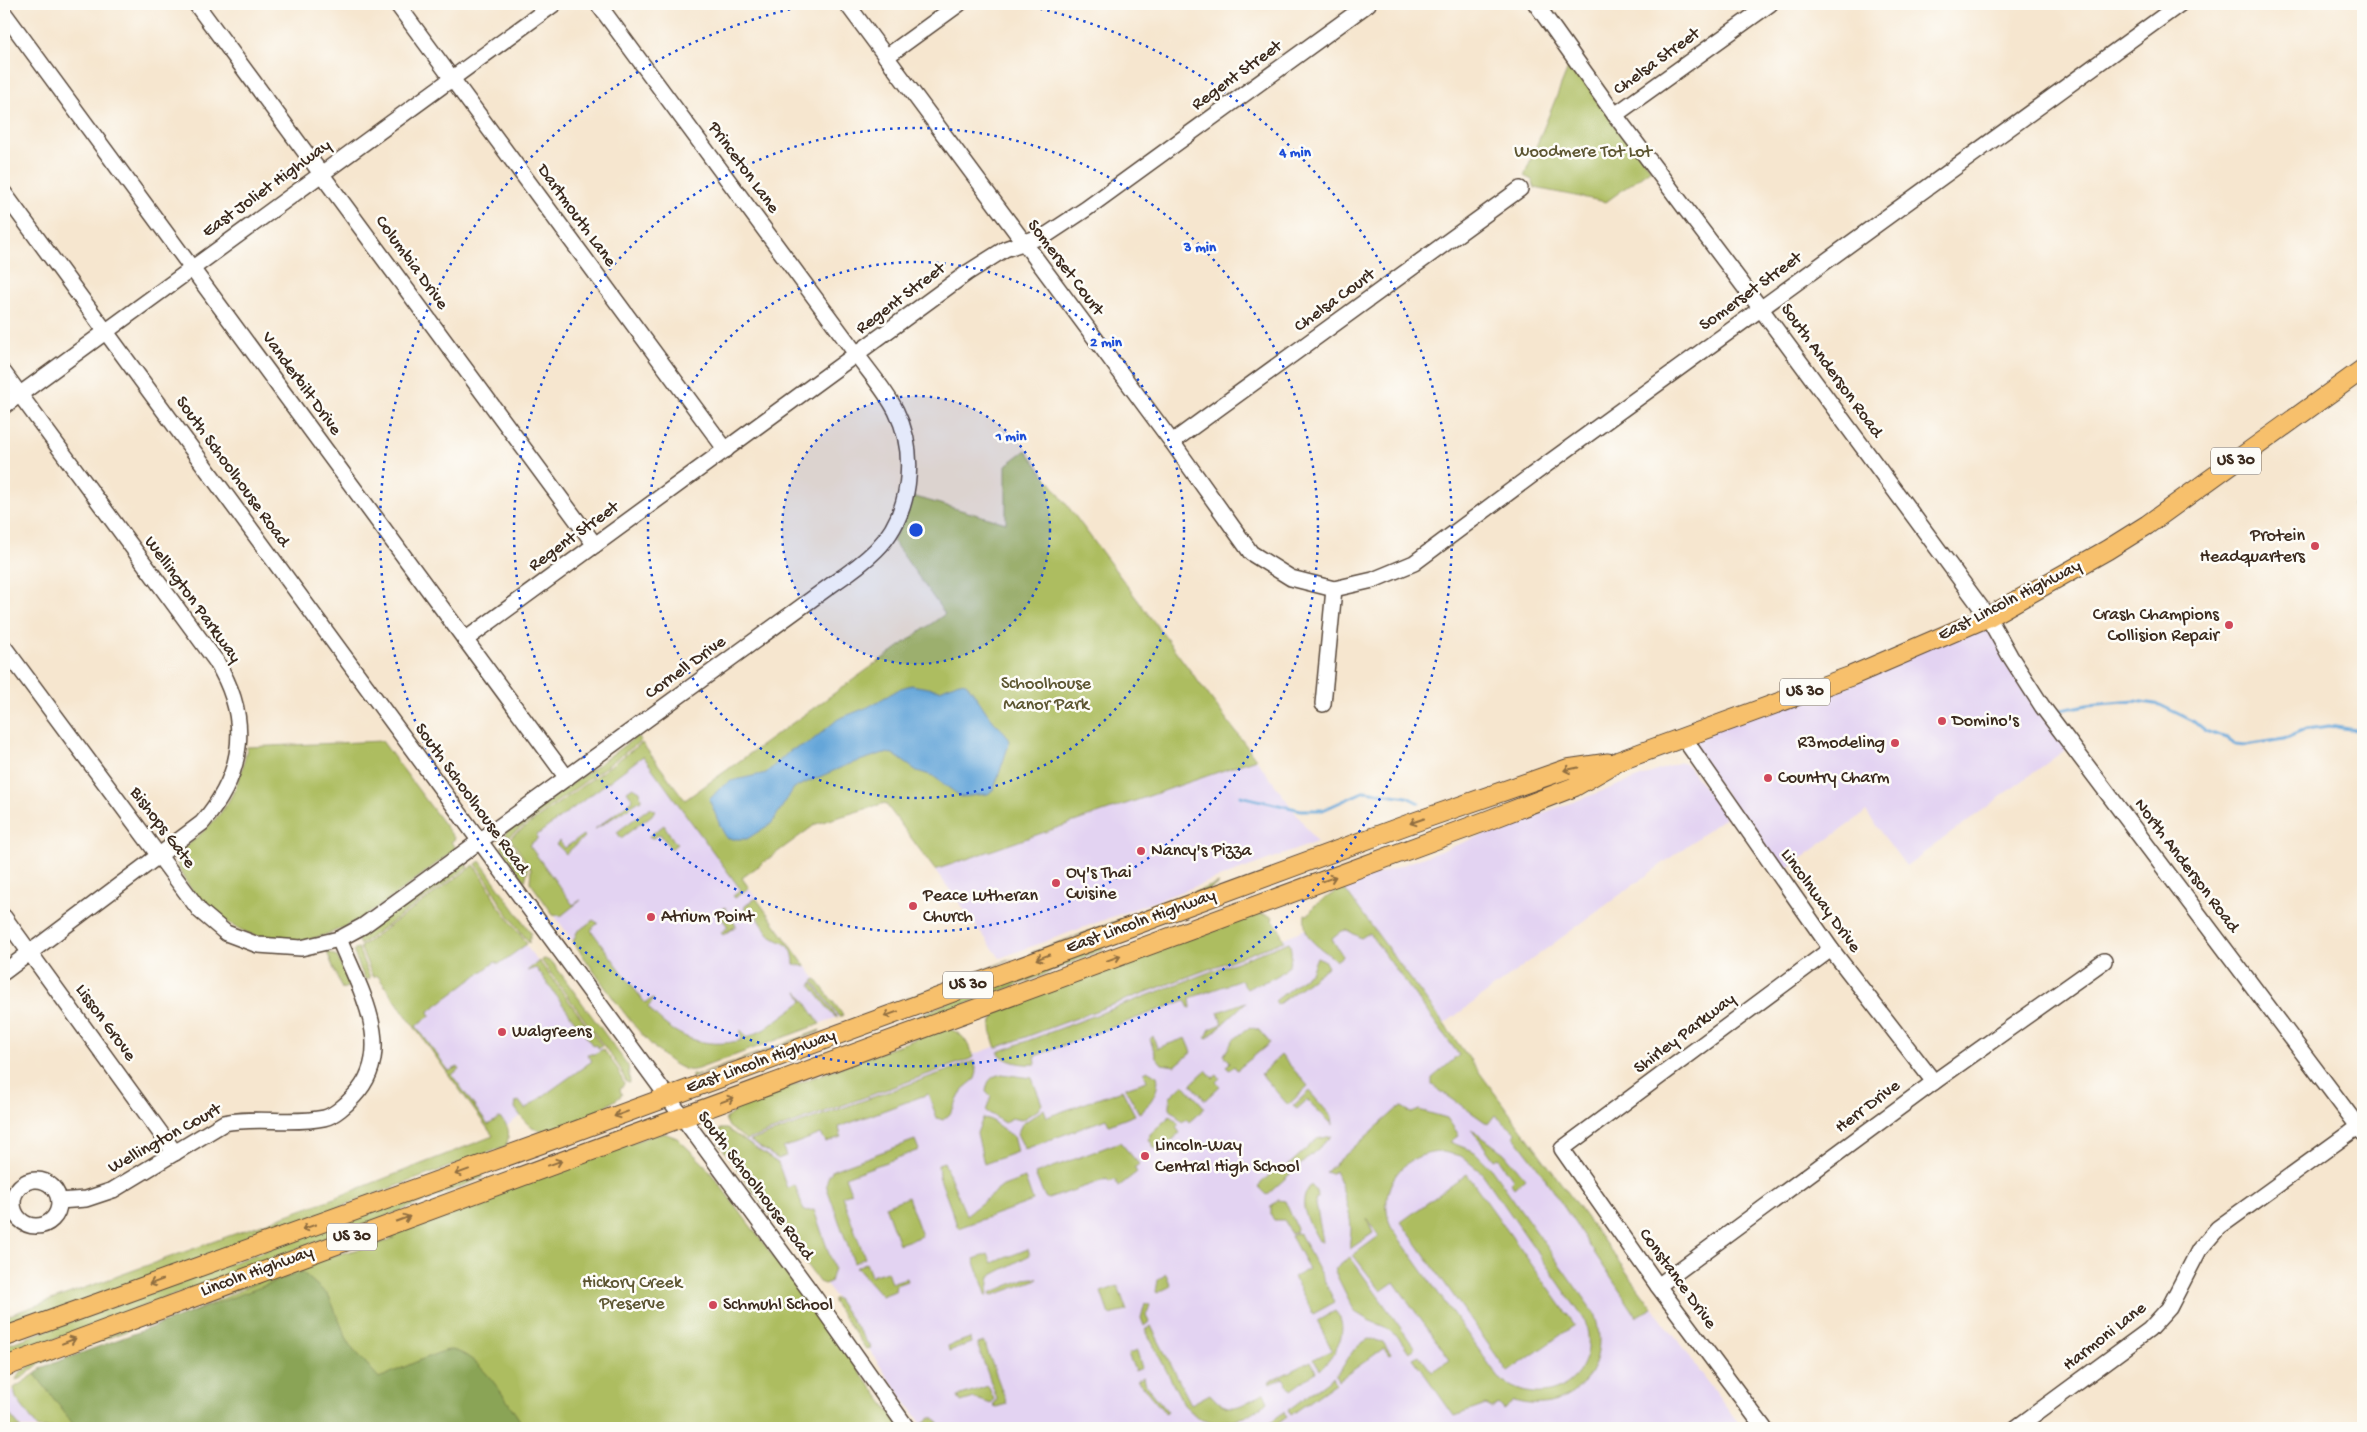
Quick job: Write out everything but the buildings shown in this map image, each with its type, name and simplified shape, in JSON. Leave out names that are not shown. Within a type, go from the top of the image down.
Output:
[{"type":"main road","name":"East Lincoln Highway","points":[[681,1117],[1486,821],[1574,787],[1619,761],[1850,676],[1988,617],[2099,555],[2147,525],[2363,369]]},
{"type":"main road","name":"East Lincoln Highway","points":[[667,1097],[1408,824],[1567,769],[1619,761]]},
{"type":"main road","name":"Lincoln Highway","points":[[4,1337],[667,1097]]},
{"type":"main road","name":"Lincoln Highway","points":[[4,1367],[681,1117]]},
{"type":"street","name":"Columbia Drive","points":[[196,4],[595,545]]},
{"type":"street","name":"Dartmouth Lane","points":[[397,4],[726,450]]},
{"type":"street","name":"East Joliet Highway","points":[[4,406],[191,267],[554,4]]},
{"type":"street","name":"Princeton Lane","points":[[598,4],[857,355]]},
{"type":"street","name":"Somerset Court","points":[[847,4],[1022,243],[1172,442],[1251,553],[1291,578],[1334,589]]},
{"type":"street","points":[[886,57],[959,4]]},
{"type":"street","name":"Regent Street","points":[[465,640],[967,273],[1005,249],[1048,234],[1086,209],[1368,4]]},
{"type":"street","name":"South Anderson Road","points":[[1536,4],[1615,115],[1761,308],[1988,617]]},
{"type":"street","name":"Chelsa Street","points":[[1615,115],[1770,4]]},
{"type":"street","name":"Somerset Street","points":[[1334,589],[1373,580],[1414,563],[2180,4]]},
{"type":"street","name":"Vanderbilt Drive","points":[[4,13],[567,778]]},
{"type":"street","name":"Chelsa Court","points":[[1172,442],[1520,190]]},
{"type":"street","name":"South Schoolhouse Road","points":[[4,193],[816,1299],[908,1428]]},
{"type":"street","name":"Cornell Drive","points":[[339,940],[363,926],[479,842],[855,568],[877,549],[897,519],[907,488],[906,438],[896,411],[857,355]]},
{"type":"street","name":"Wellington Parkway","points":[[4,373],[216,661],[230,689],[236,705],[239,722],[237,760],[224,793],[202,824],[4,972]]},
{"type":"street","points":[[1323,704],[1334,589]]},
{"type":"street","name":"North Anderson Road","points":[[1988,617],[2042,706],[2361,1130]]},
{"type":"street","name":"Bishops Gate","points":[[4,646],[200,911],[226,933],[258,945],[301,948],[339,940]]},
{"type":"street","name":"Lincolnway Drive","points":[[1683,737],[1831,949],[1934,1082]]},
{"type":"street","name":"Lisson Grove","points":[[4,917],[175,1153]]},
{"type":"street","name":"Wellington Court","points":[[59,1201],[86,1199],[113,1190],[224,1123],[244,1119],[304,1121],[327,1118],[347,1104],[364,1086],[373,1064],[375,1042],[371,1017],[339,940]]},
{"type":"street","name":"Shirley Parkway","points":[[1562,1149],[1831,949]]},
{"type":"street","name":"Herr Drive","points":[[1658,1286],[1934,1082],[2104,961]]},
{"type":"street","name":"Harmoni Lane","points":[[2016,1428],[2149,1330],[2169,1308],[2199,1250],[2218,1228],[2361,1130]]},
{"type":"street","name":"Constance Drive","points":[[1562,1149],[1658,1286],[1764,1428]]},
{"type":"shaded area","points":[[1986,620],[2069,747],[1906,866],[1866,812],[1781,873],[1686,738]]},
{"type":"shaded area","points":[[642,743],[843,1015],[694,1070],[685,1069],[654,1048],[611,993],[530,882],[531,869],[510,838]]},
{"type":"shaded area","points":[[1256,759],[1317,842],[1000,958],[935,870]]},
{"type":"shaded area","name":"Lincoln-Way Central High School","points":[[1681,762],[1688,766],[1726,817],[1444,1024],[1742,1428],[925,1428],[888,1378],[805,1252],[740,1142],[1277,941],[1358,907],[1343,887]]},
{"type":"shaded area","points":[[488,894],[606,1054],[493,1136],[377,975]]},
{"type":"shaded area","points":[[40,1380],[76,1428],[4,1428],[4,1394]]},
{"type":"green space","name":"Woodmere Tot Lot","points":[[1571,61],[1651,169],[1606,202],[1535,188],[1532,180],[1524,176]]},
{"type":"green space","name":"Schoolhouse Manor Park","points":[[1026,450],[1256,759],[935,870],[885,803],[816,824],[742,878],[749,888],[735,898],[733,896],[741,890],[643,756],[537,835],[537,839],[529,845],[573,905],[581,900],[561,916],[553,914],[530,882],[531,869],[510,838],[642,743],[685,800],[945,614],[893,541],[912,496],[1006,523],[1006,465]]},
{"type":"green space","points":[[2363,498],[2363,521],[2352,506]]},
{"type":"green space","points":[[637,736],[641,741],[508,837],[505,833]]},
{"type":"green space","points":[[382,741],[455,839],[451,842],[456,849],[369,913],[339,930],[308,939],[276,941],[243,931],[209,908],[192,890],[182,876],[177,861],[177,854],[204,831],[224,808],[238,781],[247,747]]},
{"type":"green space","points":[[633,787],[640,791],[641,800],[595,829],[633,800],[627,791]]},
{"type":"green space","points":[[649,808],[655,810],[652,815],[621,838],[617,832]]},
{"type":"green space","points":[[664,825],[674,841],[678,843],[671,849],[660,834],[653,838],[648,837]]},
{"type":"green space","points":[[583,835],[584,837],[566,854],[556,844],[559,841],[565,848]]},
{"type":"green space","points":[[509,840],[528,869],[525,881],[501,847]]},
{"type":"green space","points":[[480,861],[531,933],[529,943],[501,905],[490,884],[476,864]]},
{"type":"green space","points":[[464,862],[468,867],[360,945],[357,939]]},
{"type":"green space","points":[[474,865],[488,885],[496,902],[527,944],[499,964],[495,962],[429,1011],[430,1016],[416,1026],[449,1071],[458,1067],[459,1069],[452,1075],[488,1125],[499,1118],[503,1120],[508,1134],[506,1146],[4,1330],[4,1317],[337,1197],[493,1136],[377,975],[373,977],[360,947]]},
{"type":"green space","points":[[1219,883],[1210,889],[1030,953]]},
{"type":"green space","points":[[1343,887],[1653,1308],[1637,1317],[1534,1162],[1514,1136],[1516,1133],[1495,1115],[1488,1124],[1432,1085],[1432,1078],[1459,1055],[1369,933],[1361,938],[1347,930],[1342,931],[1332,939],[1343,956],[1336,961],[1309,937],[1306,931],[1305,914],[1308,915],[1315,905]]},
{"type":"green space","points":[[756,898],[806,967],[794,964],[791,950],[788,946],[768,933],[753,910],[744,912],[745,906]]},
{"type":"green space","points":[[725,907],[736,926],[723,935],[721,933],[728,927],[718,913]]},
{"type":"green space","points":[[1258,913],[1273,917],[1272,920],[1278,926],[1284,941],[996,1048],[991,1027],[993,1017],[1000,1008]]},
{"type":"green space","points":[[593,920],[598,923],[591,930],[645,1003],[652,999],[654,1000],[648,1007],[657,1017],[679,1033],[702,1042],[728,1043],[742,1040],[741,1030],[746,1038],[765,1029],[803,1001],[798,991],[820,1024],[696,1070],[688,1070],[674,1064],[658,1051],[626,1015],[573,942],[577,932]]},
{"type":"green space","points":[[1289,942],[1291,953],[1290,961],[1286,968],[1280,974],[1264,982],[1246,988],[1241,980],[1190,998],[1191,1008],[1189,1008],[1185,1000],[1035,1056],[1036,1064],[1021,1064],[1010,1061],[998,1052]]},
{"type":"green space","points":[[1102,945],[1103,949],[1036,978],[900,1028],[899,1025],[971,992]]},
{"type":"green space","points":[[358,948],[370,978],[365,980],[353,951]]},
{"type":"green space","points":[[327,952],[337,956],[350,986],[342,989]]},
{"type":"green space","points":[[1317,957],[1324,960],[1328,967],[1277,1005],[1275,1001],[1311,972]]},
{"type":"green space","points":[[545,959],[553,963],[628,1066],[630,1083],[626,1082],[620,1068],[541,960]]},
{"type":"green space","points":[[1012,959],[907,999],[905,999]]},
{"type":"green space","points":[[539,961],[602,1046],[598,1048],[596,1045],[593,1046],[536,968],[527,971]]},
{"type":"green space","points":[[816,979],[843,1015],[839,1017],[813,981]]},
{"type":"green space","points":[[812,982],[837,1018],[811,986]]},
{"type":"green space","points":[[1246,1002],[1208,1038],[1206,1037],[1210,1029],[1222,1024],[1218,1012]]},
{"type":"green space","points":[[1250,1027],[1259,1030],[1270,1043],[1237,1070],[1234,1066],[1229,1070],[1226,1067],[1230,1062],[1224,1055],[1233,1040]]},
{"type":"green space","points":[[945,1028],[956,1032],[964,1038],[973,1057],[747,1140],[729,1127],[725,1119],[746,1103]]},
{"type":"green space","points":[[820,1030],[819,1032],[692,1078],[692,1075],[699,1075]]},
{"type":"green space","points":[[1153,1036],[1157,1048],[1186,1038],[1192,1052],[1175,1066],[1162,1064],[1156,1057],[1150,1039]]},
{"type":"green space","points":[[603,1049],[617,1068],[624,1084],[620,1090],[622,1095],[595,1112],[559,1129],[541,1131],[533,1128],[526,1122],[515,1108],[516,1102],[519,1101],[525,1109],[592,1061],[587,1054],[594,1054]]},
{"type":"green space","points":[[1281,1055],[1308,1086],[1288,1105],[1261,1074]]},
{"type":"green space","points":[[974,1061],[977,1072],[975,1079],[963,1089],[951,1113],[943,1120],[937,1118],[928,1094],[839,1127],[841,1137],[826,1142],[821,1134],[783,1148],[786,1156],[778,1159],[750,1141]]},
{"type":"green space","points":[[1147,1070],[1157,1076],[1158,1081],[1156,1091],[1150,1102],[1139,1113],[1125,1088],[1147,1081],[1144,1073]]},
{"type":"green space","points":[[1206,1070],[1213,1078],[1217,1075],[1220,1078],[1216,1082],[1220,1086],[1205,1100],[1191,1084]]},
{"type":"green space","points":[[1002,1074],[1032,1078],[1042,1104],[1038,1110],[1021,1120],[1011,1118],[1004,1123],[986,1111],[991,1097],[986,1092],[987,1085],[992,1078]]},
{"type":"green space","points":[[1183,1084],[1205,1108],[1189,1122],[1186,1119],[1182,1122],[1170,1108],[1170,1097]]},
{"type":"green space","points":[[1122,1090],[1135,1115],[1109,1125],[1106,1119],[1025,1149],[1017,1134],[1022,1124],[1044,1109],[1047,1117]]},
{"type":"green space","points":[[1309,1091],[1332,1117],[1333,1125],[1307,1100],[1297,1109],[1293,1106]]},
{"type":"green space","points":[[1402,1107],[1412,1113],[1419,1110],[1447,1118],[1459,1135],[1450,1142],[1475,1152],[1491,1168],[1594,1313],[1599,1333],[1598,1352],[1593,1369],[1583,1384],[1570,1395],[1553,1402],[1535,1404],[1514,1401],[1503,1410],[1498,1404],[1492,1408],[1486,1405],[1454,1416],[1413,1358],[1419,1355],[1432,1372],[1450,1360],[1394,1282],[1381,1291],[1353,1255],[1379,1236],[1367,1219],[1373,1233],[1350,1249],[1351,1223],[1348,1208],[1335,1171],[1332,1174],[1326,1172],[1398,1108]],"holes":[[[1443,1152],[1461,1156],[1482,1173],[1584,1319],[1588,1339],[1586,1357],[1578,1373],[1567,1384],[1552,1391],[1535,1393],[1517,1389],[1499,1378],[1391,1227],[1387,1213],[1387,1199],[1390,1186],[1396,1175],[1405,1165],[1415,1158],[1428,1154]]]},
{"type":"green space","points":[[1170,1116],[1179,1124],[1176,1127],[1180,1133],[1165,1146],[1162,1143],[1155,1149],[1149,1139],[1150,1134]]},
{"type":"green space","points":[[983,1118],[989,1119],[1013,1136],[1017,1152],[984,1164],[977,1133]]},
{"type":"green space","points":[[720,1129],[727,1129],[778,1163],[787,1188],[795,1185],[804,1211],[814,1210],[834,1268],[830,1282],[824,1284],[819,1282],[720,1145]]},
{"type":"green space","points":[[1471,1129],[1504,1153],[1525,1178],[1514,1188],[1510,1182],[1513,1179],[1498,1158],[1494,1160]]},
{"type":"green space","name":"Hickory Creek Preserve","points":[[664,1133],[677,1138],[704,1164],[902,1428],[38,1428],[16,1398],[14,1388],[35,1374],[40,1380],[270,1277],[39,1364],[22,1378],[16,1380],[19,1373],[38,1361],[650,1136]],"holes":[[[388,1237],[394,1238],[375,1245],[316,1260],[368,1241]]]},
{"type":"green space","points":[[1332,1136],[1267,1195],[1258,1186],[1276,1169],[1280,1173],[1317,1139]]},
{"type":"green space","points":[[915,1140],[919,1150],[845,1177],[851,1193],[842,1196],[865,1258],[854,1263],[827,1188],[829,1176],[833,1170]]},
{"type":"green space","points":[[1120,1142],[1139,1164],[1134,1168],[1137,1172],[1118,1187],[1115,1180],[1109,1182],[1107,1179],[1048,1199],[1045,1197],[1035,1174]]},
{"type":"green space","points":[[944,1162],[966,1215],[1003,1186],[1025,1178],[1033,1201],[958,1228],[939,1176],[938,1164]]},
{"type":"green space","points":[[481,1172],[483,1177],[429,1200],[4,1358],[4,1346]]},
{"type":"green space","points":[[1467,1174],[1575,1325],[1508,1372],[1401,1222]]},
{"type":"green space","points":[[1311,1185],[1316,1191],[1318,1198],[1315,1199],[1323,1241],[1319,1241],[1305,1213],[1304,1199]]},
{"type":"green space","points":[[908,1197],[922,1236],[899,1244],[885,1206]]},
{"type":"green space","points":[[1278,1200],[1285,1201],[1297,1228],[1296,1232],[1291,1234],[1284,1220],[1274,1220],[1271,1215],[1271,1206]]},
{"type":"green space","points":[[1297,1233],[1300,1234],[1335,1302],[1313,1314],[1294,1277],[1309,1269],[1291,1236]]},
{"type":"green space","points":[[1028,1249],[1030,1255],[990,1276],[987,1297],[974,1259],[988,1254],[992,1263]]},
{"type":"green space","points":[[1350,1257],[1415,1348],[1409,1352],[1399,1338],[1385,1327],[1355,1312],[1334,1270]]},
{"type":"green space","points":[[866,1263],[871,1276],[887,1271],[891,1283],[906,1278],[907,1281],[896,1285],[895,1291],[882,1296],[856,1267]]},
{"type":"green space","points":[[302,1272],[329,1296],[349,1344],[379,1378],[445,1351],[450,1350],[461,1353],[483,1369],[525,1428],[76,1428],[35,1374],[43,1367]]},
{"type":"green space","points":[[1166,1274],[1171,1286],[1157,1293],[1158,1280]]},
{"type":"green space","points":[[1024,1279],[1038,1279],[991,1296],[990,1293]]},
{"type":"green space","points":[[1118,1286],[1127,1311],[1109,1315],[1101,1292]]},
{"type":"green space","points":[[833,1299],[837,1299],[871,1348],[866,1349],[833,1302]]},
{"type":"green space","points":[[1145,1303],[1150,1305],[1146,1316],[1149,1322],[1144,1326],[1141,1318]]},
{"type":"green space","points":[[1335,1311],[1340,1318],[1342,1326],[1339,1342],[1331,1358],[1320,1370],[1314,1359],[1332,1350],[1317,1321]]},
{"type":"green space","points":[[1151,1326],[1191,1404],[1210,1394],[1224,1406],[1230,1407],[1236,1407],[1264,1393],[1268,1402],[1245,1417],[1217,1423],[1198,1418],[1184,1405],[1145,1329]]},
{"type":"green space","points":[[970,1338],[971,1343],[949,1351],[948,1346]]},
{"type":"green space","points":[[1369,1339],[1383,1342],[1391,1354],[1389,1355],[1384,1348],[1339,1380],[1336,1375],[1351,1354],[1358,1345]]},
{"type":"green space","points":[[984,1342],[1007,1404],[993,1406],[997,1399],[977,1344]]},
{"type":"green space","points":[[1137,1351],[1142,1368],[1135,1371],[1128,1354]]},
{"type":"green space","points":[[1311,1361],[1316,1372],[1291,1390],[1283,1378],[1270,1384],[1269,1382]]},
{"type":"green space","points":[[1144,1377],[1146,1385],[1168,1412],[1166,1414],[1137,1380]]},
{"type":"green space","points":[[1333,1377],[1336,1383],[1291,1415],[1288,1410]]},
{"type":"green space","points":[[988,1386],[994,1399],[991,1404],[974,1398],[961,1402],[958,1396]]},
{"type":"green space","points":[[4,1408],[21,1428],[5,1428]]},
{"type":"green space","points":[[1284,1412],[1287,1417],[1272,1428],[1262,1428]]},
{"type":"green space","points":[[930,1418],[935,1418],[942,1428],[922,1428],[920,1426]]},
{"type":"water","points":[[959,682],[966,683],[1010,741],[994,789],[988,794],[961,797],[933,776],[917,771],[893,754],[884,753],[847,765],[794,788],[772,823],[747,839],[728,839],[725,835],[709,800],[721,787],[731,781],[766,773],[791,750],[809,743],[838,719],[868,707],[901,688],[911,685],[940,690]]},
{"type":"waterway","points":[[2061,710],[2087,705],[2136,701],[2160,705],[2193,721],[2205,731],[2227,738],[2236,744],[2246,745],[2284,739],[2307,729],[2329,726],[2363,731]]},
{"type":"waterway","points":[[1240,796],[1301,810],[1323,810],[1365,791],[1407,797],[1419,803]]},
{"type":"place","name":"Protein Headquarters","points":[[2315,546]]},
{"type":"place","name":"Crash Champions Collision Repair","points":[[2229,625]]},
{"type":"place","name":"Domino's","points":[[1942,721]]},
{"type":"place","name":"R3modeling","points":[[1895,743]]},
{"type":"place","name":"Country Charm","points":[[1768,778]]},
{"type":"place","name":"Nancy's Pizza","points":[[1141,851]]},
{"type":"place","name":"Oy's Thai Cuisine","points":[[1056,883]]},
{"type":"place","name":"Peace Lutheran Church","points":[[913,906]]},
{"type":"place","name":"Atrium Point","points":[[651,917]]},
{"type":"place","name":"Walgreens","points":[[502,1032]]},
{"type":"place","name":"Lincoln-Way Central High School","points":[[1145,1156]]},
{"type":"place","name":"Schmuhl School","points":[[713,1305]]}]
